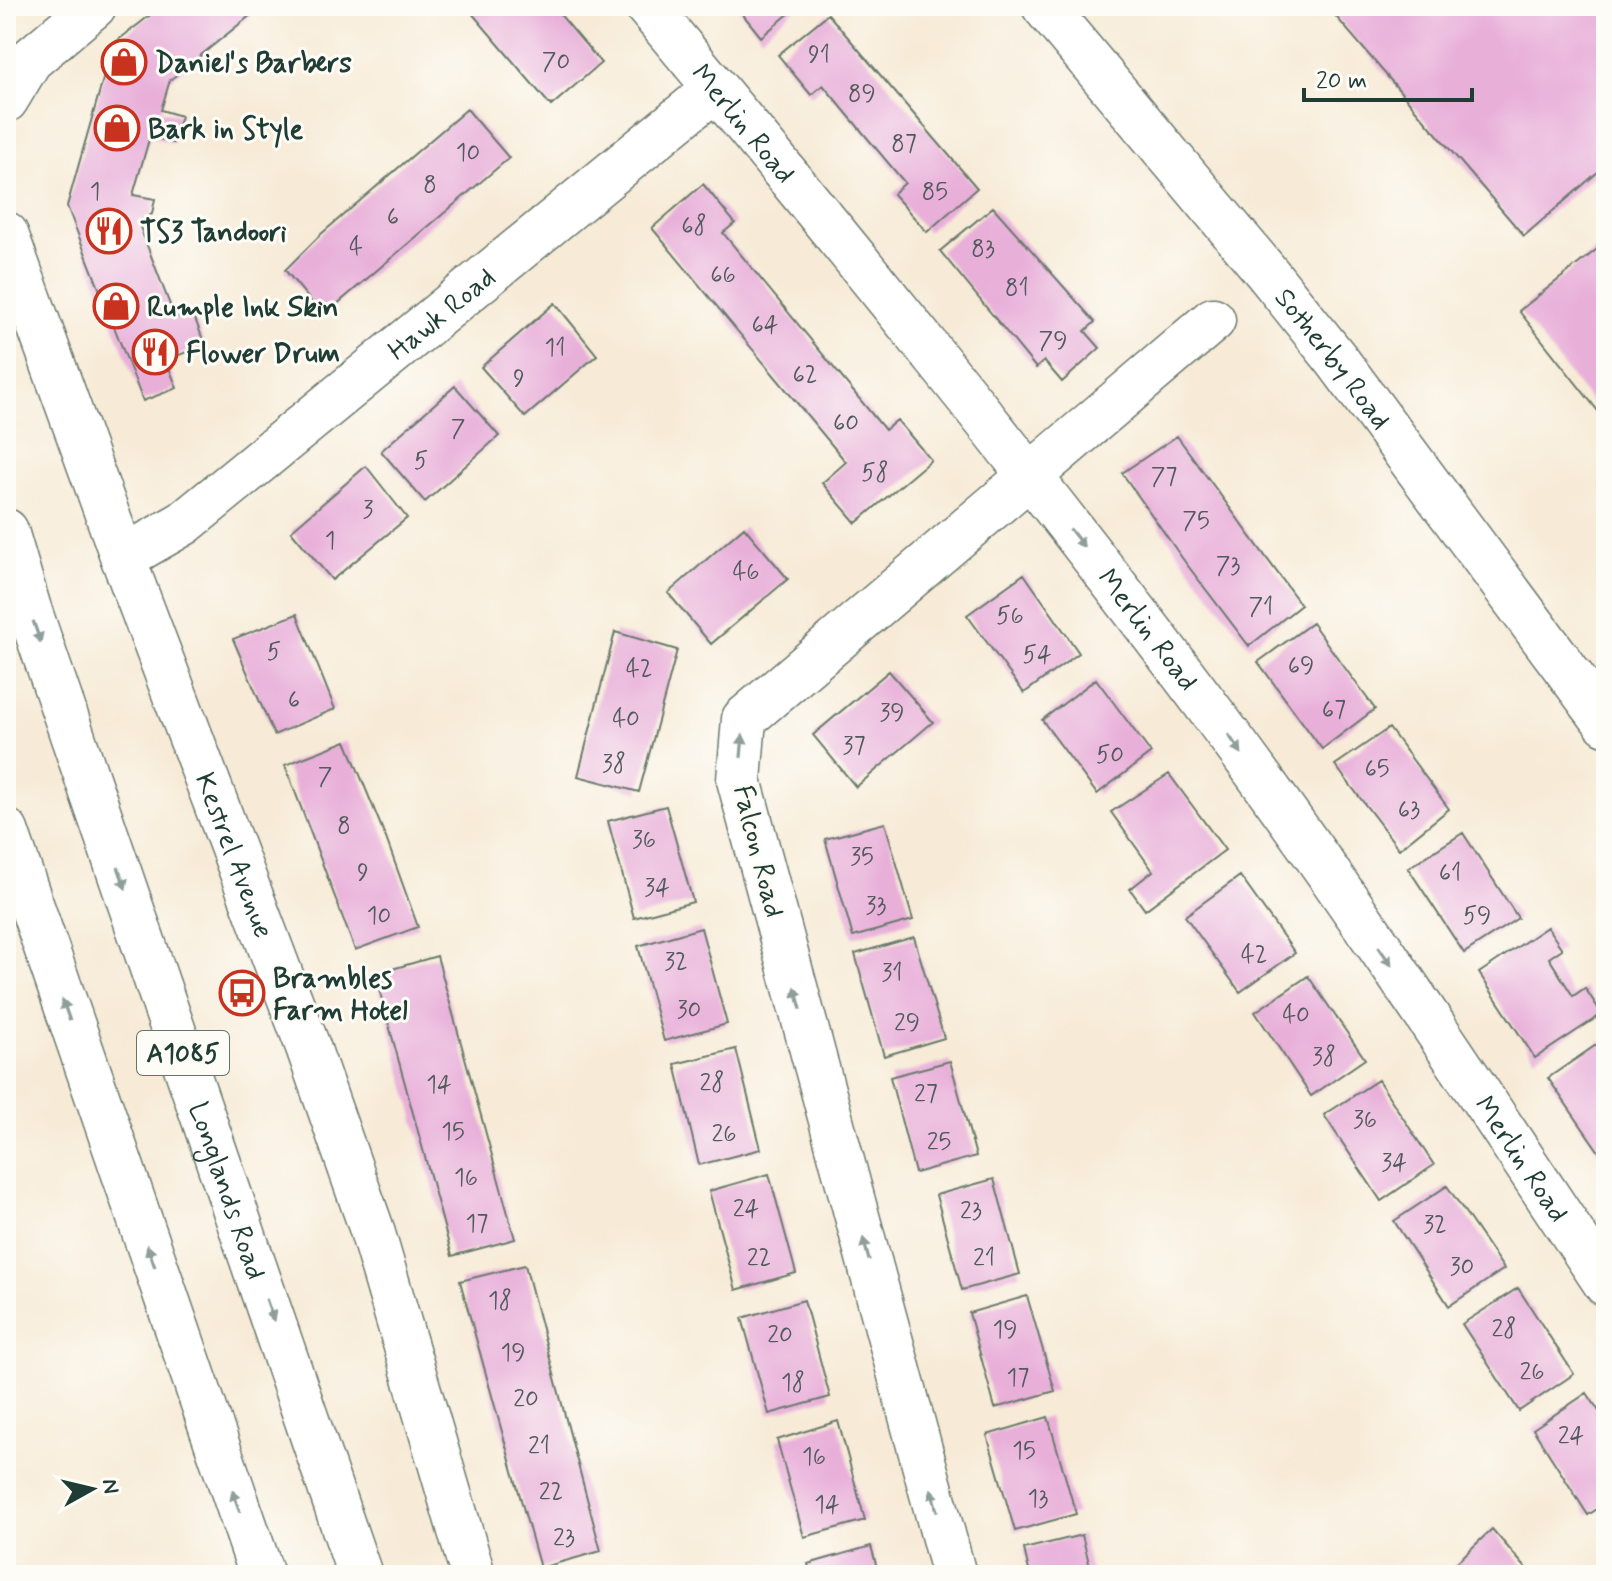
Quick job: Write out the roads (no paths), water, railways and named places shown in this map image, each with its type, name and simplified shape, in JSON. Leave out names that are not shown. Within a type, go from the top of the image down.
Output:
[{"type":"street","points":[[6,100],[30,60],[94,6]]},
{"type":"street","name":"Merlin Road","points":[[647,6],[1029,476],[1220,723],[1431,1022],[1606,1284]]},
{"type":"street","name":"Sotherby Road","points":[[1044,6],[1336,359],[1606,723]]},
{"type":"street","name":"Hawk Road","points":[[123,558],[184,523],[715,89]]},
{"type":"street","name":"Kestrel Avenue","points":[[6,234],[123,558],[250,890],[371,1227],[473,1575]]},
{"type":"street","name":"Falcon Road","points":[[954,1575],[739,780],[744,719],[1213,320]]},
{"type":"street","name":"Longlands Road","points":[[6,531],[34,624],[360,1575]]},
{"type":"street","points":[[6,831],[262,1575]]},
{"type":"place","name":"Daniel's Barbers","points":[[124,62]]},
{"type":"place","name":"Bark in Style","points":[[117,128]]},
{"type":"place","name":"TS3 Tandoori","points":[[109,231]]},
{"type":"place","name":"Rumple Ink Skin","points":[[116,306]]},
{"type":"place","name":"Flower Drum","points":[[155,352]]},
{"type":"place","name":"Brambles Farm Hotel","points":[[242,993]]}]
